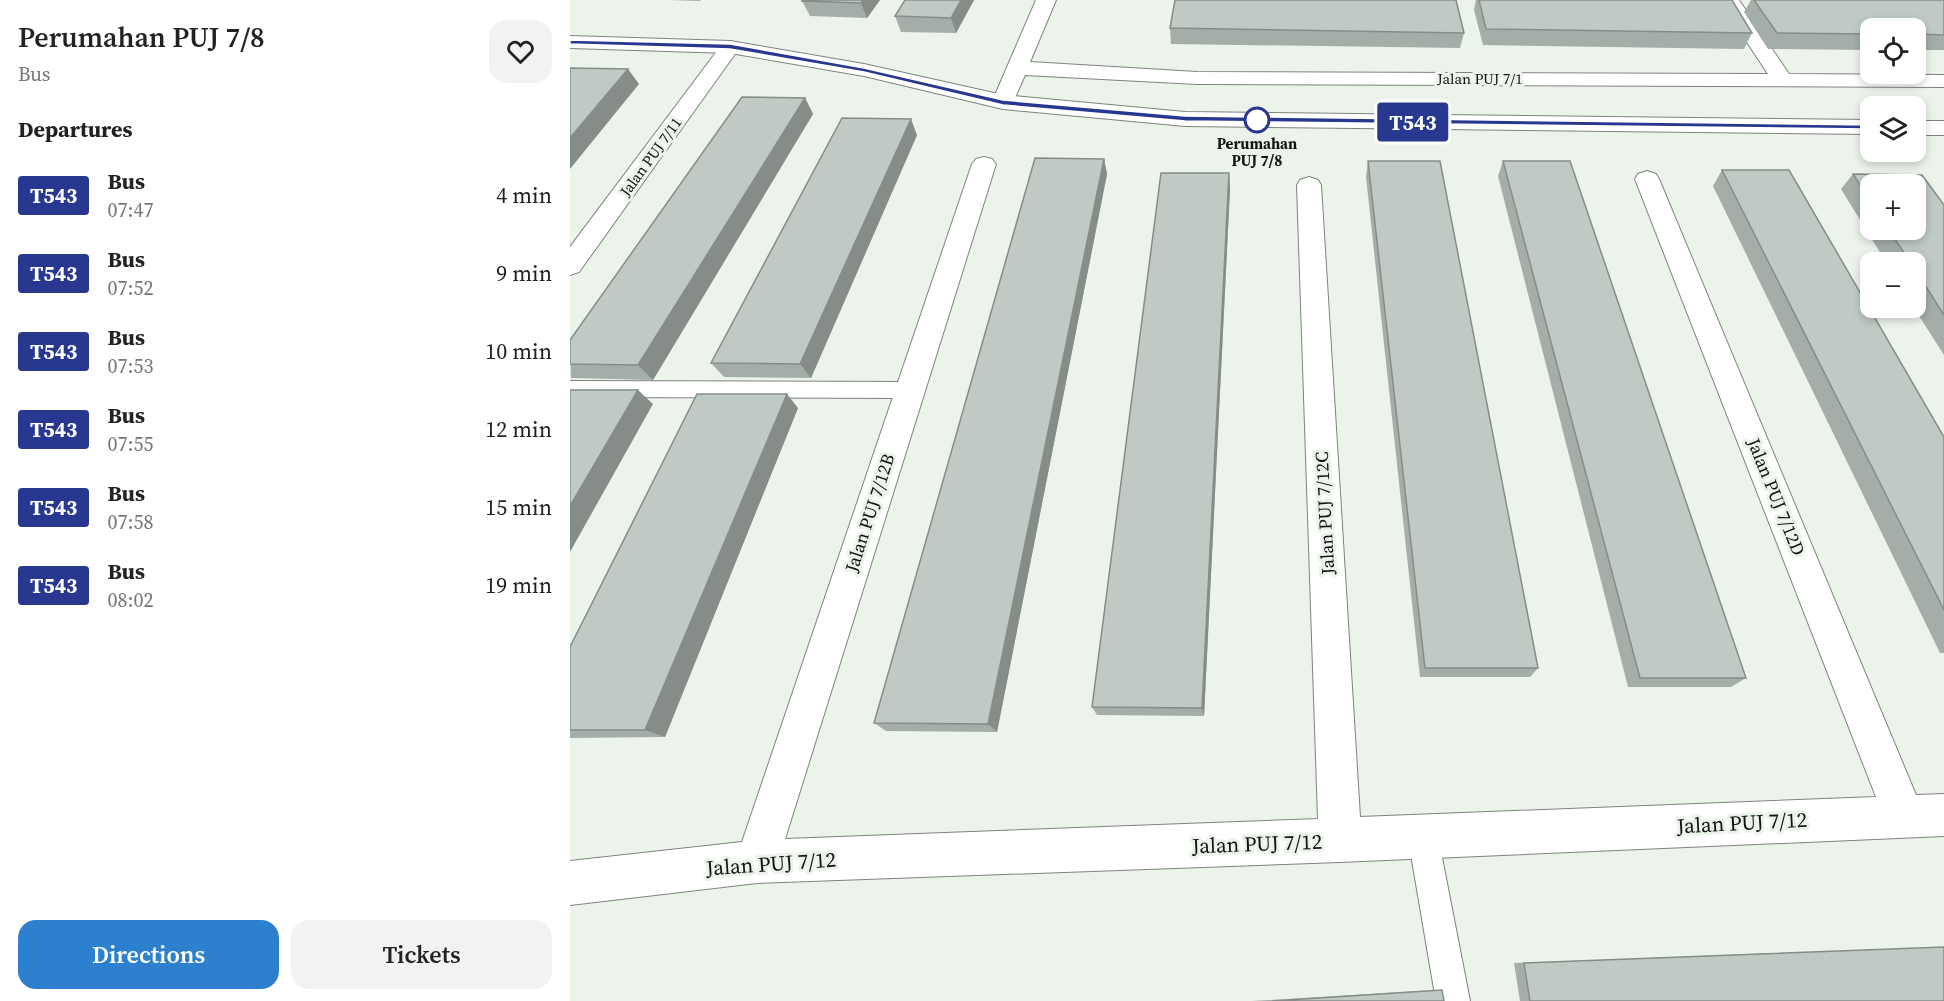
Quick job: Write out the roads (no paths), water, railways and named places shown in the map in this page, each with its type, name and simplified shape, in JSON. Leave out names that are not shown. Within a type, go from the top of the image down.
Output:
[{"type":"street","points":[[1003,102],[1046,0]]},
{"type":"street","points":[[1729,0],[1783,81]]},
{"type":"street","points":[[570,42],[730,46],[864,70],[1003,102],[1185,119],[1860,127]]},
{"type":"street","name":"Jalan PUJ 7/11","points":[[570,266],[730,46]]},
{"type":"street","name":"Jalan PUJ 7/1","points":[[1017,68],[1197,78],[1944,81]]},
{"type":"street","points":[[1926,128],[1944,128]]},
{"type":"street","name":"Jalan PUJ 7/12B","points":[[757,862],[984,164]]},
{"type":"street","name":"Jalan PUJ 7/12D","points":[[1647,179],[1924,815]]},
{"type":"street","name":"Jalan PUJ 7/12C","points":[[1309,185],[1340,841]]},
{"type":"street","name":"Jalan PUJ 7/12","points":[[570,883],[757,862],[1340,841],[1924,815]]},
{"type":"lane","points":[[570,389],[910,390]]},
{"type":"lane","points":[[1423,837],[1453,1001]]},
{"type":"place","name":"Perumahan PUJ 7/8","points":[[1257,120]]}]
